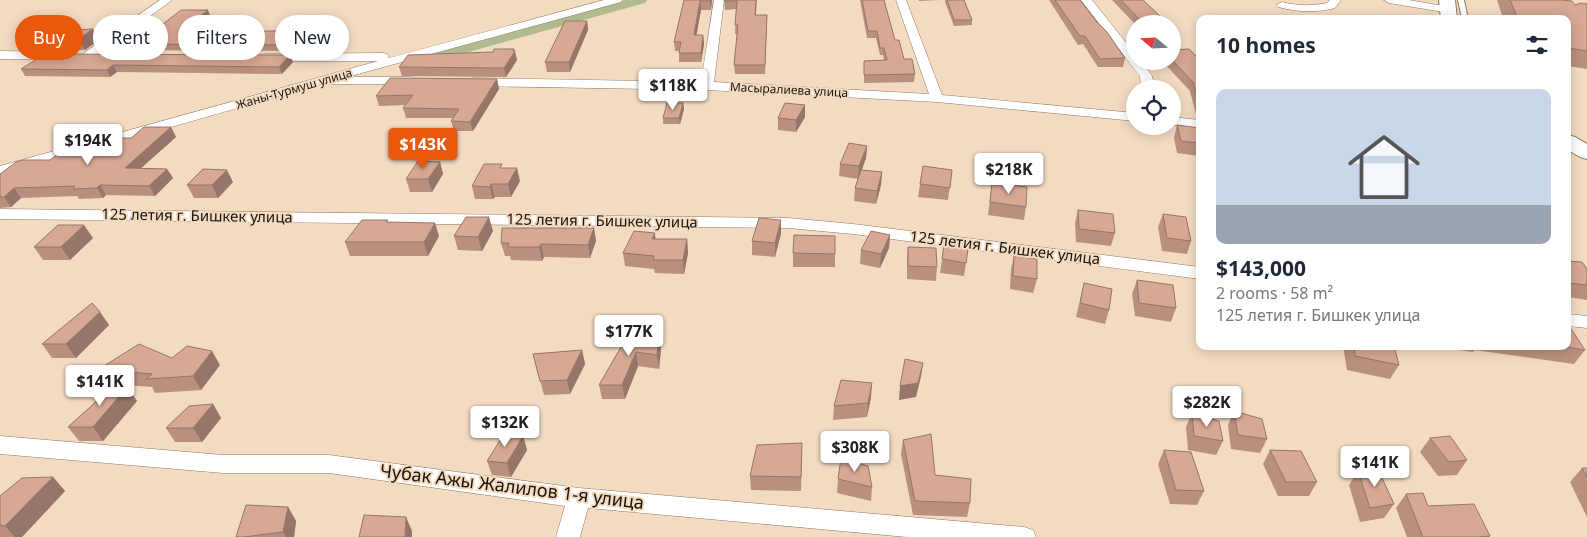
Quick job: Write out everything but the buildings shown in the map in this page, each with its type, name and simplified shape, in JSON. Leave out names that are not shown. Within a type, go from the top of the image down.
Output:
[{"type":"street","points":[[88,56],[167,0]]},
{"type":"street","name":"Жаны-Турмуш улица","points":[[0,171],[323,81],[401,57],[618,0]]},
{"type":"street","points":[[707,86],[719,0]]},
{"type":"street","points":[[901,0],[937,98]]},
{"type":"street","points":[[1086,0],[1146,76],[1147,80]]},
{"type":"street","points":[[1279,2],[1296,9],[1315,9],[1331,6],[1336,0]]},
{"type":"street","points":[[1389,0],[1452,7]]},
{"type":"street","points":[[1279,2],[1294,15]]},
{"type":"street","points":[[0,55],[93,56]]},
{"type":"street","points":[[265,56],[401,57]]},
{"type":"street","points":[[323,81],[425,81]]},
{"type":"street","name":"Масыралиева улица","points":[[464,82],[707,86],[937,98],[1126,116]]},
{"type":"street","points":[[1181,122],[1196,124]]},
{"type":"street","points":[[1571,142],[1587,154]]},
{"type":"street","name":"125 летия г. Бишкек улица","points":[[0,214],[788,223],[853,228],[1196,272]]},
{"type":"street","points":[[1571,320],[1587,322]]},
{"type":"street","name":"Чубак Ажы Жалилов 1-я улица","points":[[0,445],[223,464],[329,464],[579,498],[1024,537]]},
{"type":"street","points":[[568,537],[579,498]]},
{"type":"waterway","points":[[420,61],[640,0]]}]
